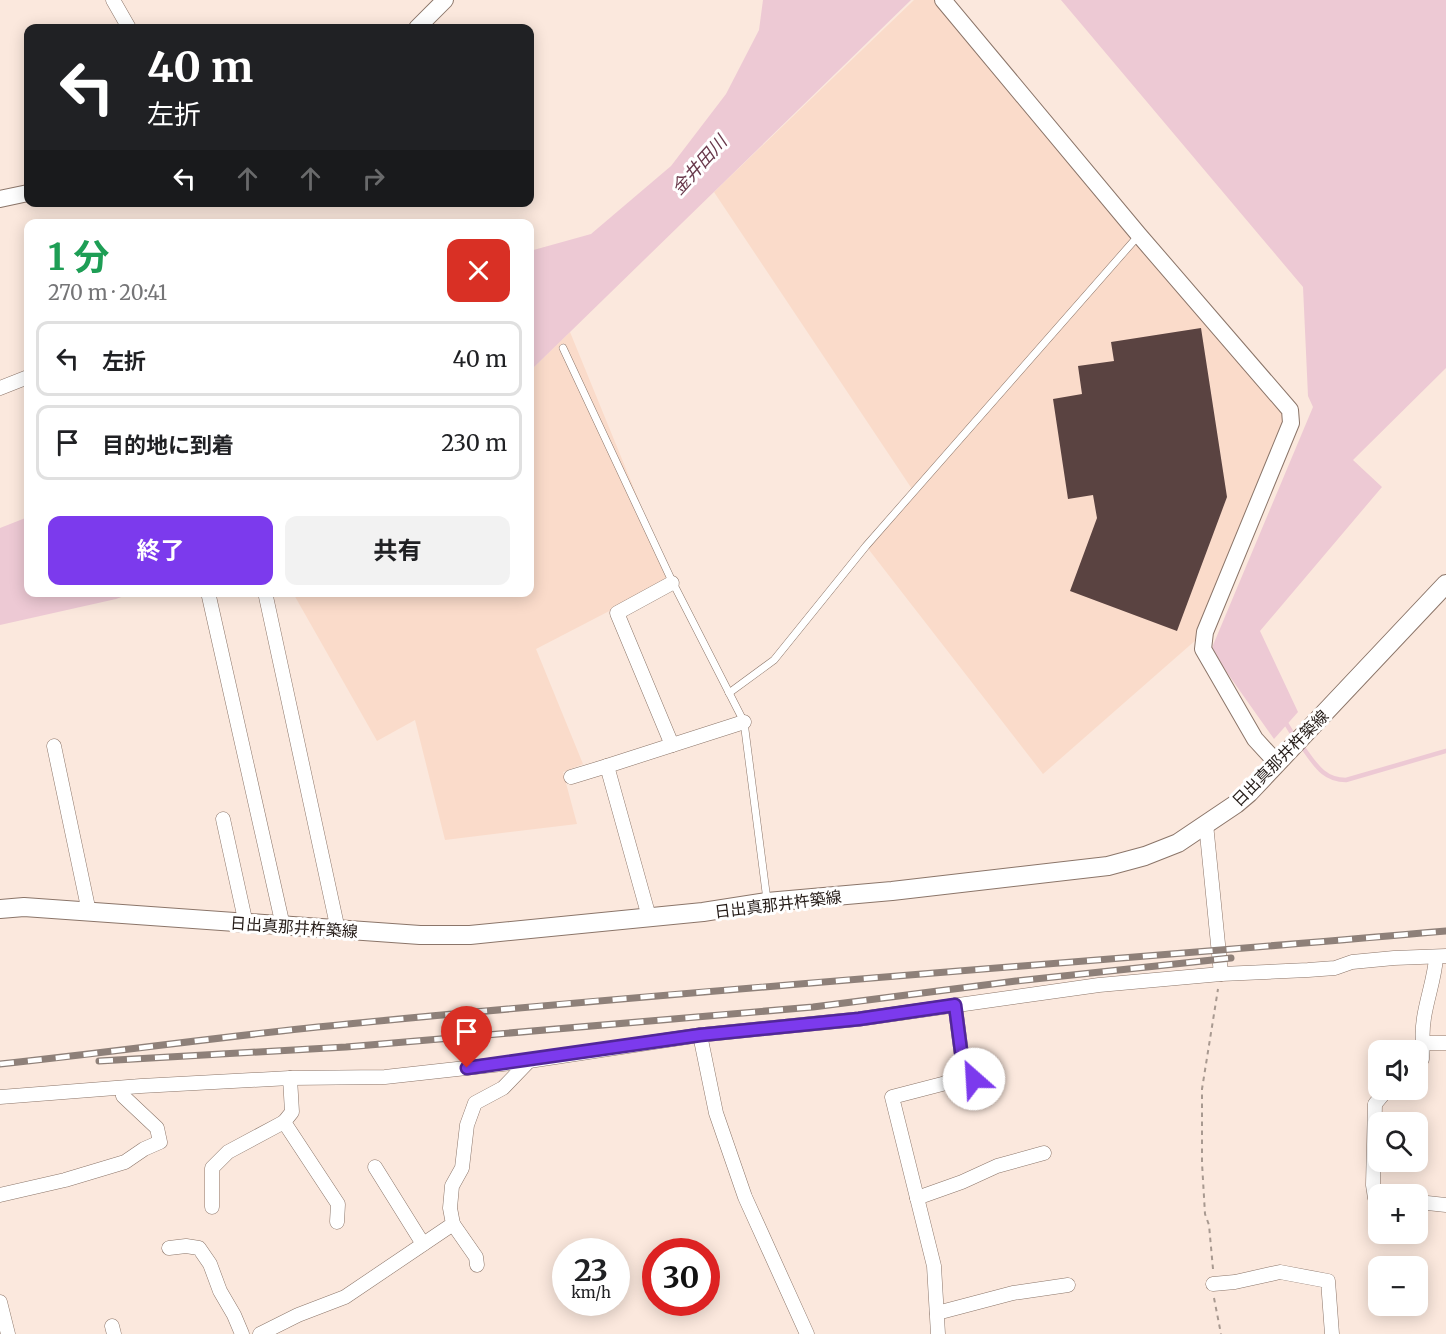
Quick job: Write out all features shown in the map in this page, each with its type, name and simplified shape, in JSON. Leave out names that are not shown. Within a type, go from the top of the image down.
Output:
[{"type":"main road","name":"日出真那井杵築線","points":[[0,909],[24,907],[338,930],[420,935],[470,935],[568,927],[704,912],[768,902],[892,891],[1108,866],[1145,856],[1178,843],[1236,804],[1446,584]]},
{"type":"street","points":[[113,0],[127,24]]},
{"type":"street","points":[[421,24],[445,0]]},
{"type":"street","points":[[943,0],[1139,235],[1290,410],[1291,423],[1205,632],[1203,649],[1255,739],[1277,763]]},
{"type":"street","points":[[0,199],[24,194]]},
{"type":"street","points":[[0,388],[24,379]]},
{"type":"street","points":[[672,583],[617,613],[672,745]]},
{"type":"street","points":[[209,597],[284,926]]},
{"type":"street","points":[[265,597],[338,930]]},
{"type":"street","points":[[571,777],[744,722]]},
{"type":"street","points":[[54,746],[89,912]]},
{"type":"street","points":[[607,766],[649,917]]},
{"type":"street","points":[[223,819],[246,924]]},
{"type":"street","points":[[1206,824],[1221,974]]},
{"type":"street","points":[[0,1097],[290,1078],[385,1077],[529,1060],[700,1035],[859,1019],[1100,985],[1221,974],[1335,968],[1352,962],[1394,958],[1441,957],[1435,971],[1422,1031],[1423,1040]]},
{"type":"street","points":[[955,1005],[963,1066],[974,1079]]},
{"type":"street","points":[[700,1035],[716,1113],[745,1197],[807,1334]]},
{"type":"street","points":[[1428,1043],[1446,1042]]},
{"type":"street","points":[[477,1265],[476,1257],[453,1224],[450,1208],[452,1186],[462,1168],[467,1125],[475,1103],[503,1088],[529,1060]]},
{"type":"street","points":[[938,1334],[934,1266],[892,1096],[946,1083],[963,1066]]},
{"type":"street","points":[[212,1208],[212,1168],[228,1152],[284,1122],[292,1112],[290,1078]]},
{"type":"street","points":[[0,1195],[65,1180],[124,1162],[160,1142],[157,1128],[123,1096],[122,1088]]},
{"type":"street","points":[[1373,1184],[1375,1104],[1378,1100]]},
{"type":"street","points":[[284,1122],[338,1204],[338,1222]]},
{"type":"street","points":[[917,1198],[962,1182],[997,1166],[1044,1153]]},
{"type":"street","points":[[375,1167],[423,1244]]},
{"type":"street","points":[[1428,1203],[1446,1205]]},
{"type":"street","points":[[260,1334],[298,1315],[345,1297],[453,1224]]},
{"type":"street","points":[[169,1248],[186,1246],[199,1248],[210,1264],[220,1291],[242,1334]]},
{"type":"street","points":[[1213,1284],[1235,1282],[1280,1272],[1328,1281],[1332,1334]]},
{"type":"street","points":[[937,1313],[1013,1293],[1068,1285]]},
{"type":"street","points":[[0,1302],[8,1334]]},
{"type":"lane","points":[[729,693],[774,660],[866,546],[1139,235]]},
{"type":"lane","points":[[563,348],[672,583],[744,722],[768,902]]},
{"type":"path","points":[[1221,974],[1202,1089],[1205,1214],[1209,1226],[1213,1284],[1221,1334]]},
{"type":"shaded area","points":[[914,0],[943,0],[1290,410],[1205,632],[1043,774],[866,546],[914,492],[714,192]]},
{"type":"shaded area","points":[[570,332],[671,579],[536,649],[583,764],[563,772],[577,824],[445,840],[415,720],[377,741],[295,597],[534,597],[534,367]]},
{"type":"water","name":"金井田川","points":[[763,0],[911,0],[534,367],[534,250],[591,234],[671,166],[726,94],[759,30]]},
{"type":"water","points":[[1061,0],[1446,0],[1446,368],[1353,460],[1382,487],[1260,631],[1298,712],[1274,739],[1211,650],[1313,407],[1308,396],[1303,287]]},
{"type":"water","points":[[24,519],[24,597],[121,597],[0,625],[0,528]]},
{"type":"building","points":[[1201,328],[1227,497],[1177,631],[1070,591],[1097,518],[1093,495],[1068,499],[1053,399],[1082,394],[1078,366],[1114,361],[1111,342]]},
{"type":"waterway","points":[[1284,720],[1295,738]]},
{"type":"waterway","points":[[1301,745],[1319,769],[1331,777],[1346,780],[1446,751]]},
{"type":"railway","points":[[0,1064],[304,1028],[485,1011],[1446,931]]},
{"type":"railway","points":[[99,1061],[346,1047],[813,1007],[1016,981],[1231,958]]},
{"type":"route","points":[[467,1068],[700,1035],[859,1019],[955,1005],[963,1066],[974,1079]]}]
